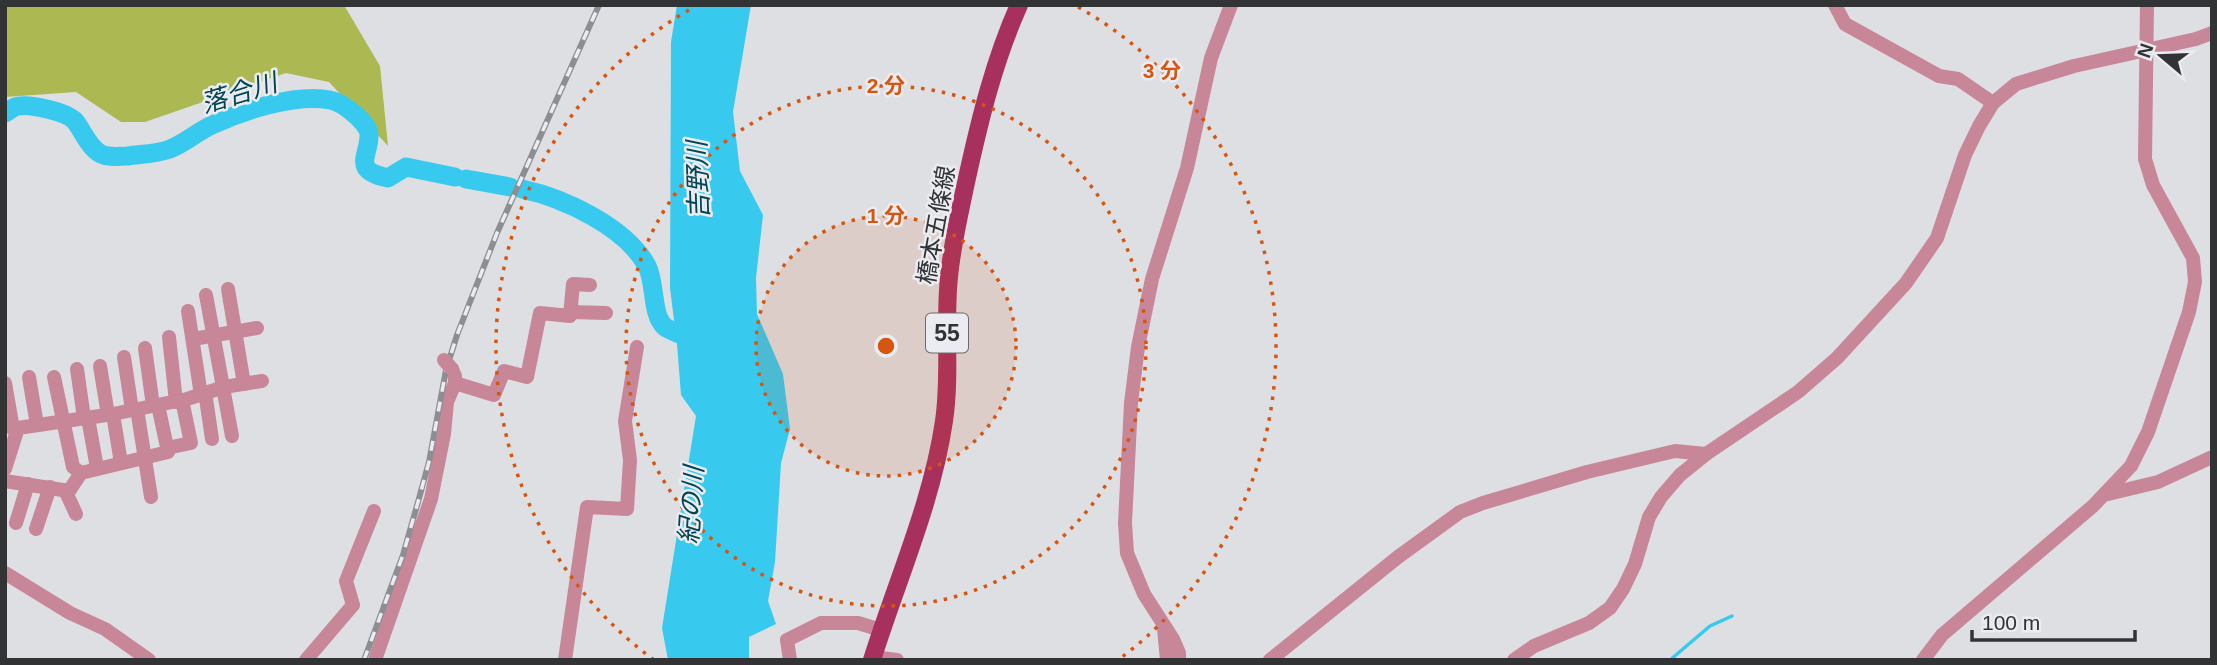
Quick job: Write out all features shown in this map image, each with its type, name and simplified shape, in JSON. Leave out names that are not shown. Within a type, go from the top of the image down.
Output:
[{"type":"main road","name":"橋本五條線","points":[[872,658],[928,496],[937,460],[944,417],[948,279],[954,242],[984,104],[1006,35],[1019,5]]},
{"type":"street","points":[[1179,660],[1173,639],[1143,594],[1127,553],[1125,523],[1131,403],[1138,347],[1152,279],[1187,167],[1211,58],[1231,5]]},
{"type":"street","points":[[1835,5],[1845,23],[1939,76],[1958,79],[1993,103]]},
{"type":"street","points":[[1923,660],[1942,635],[2105,495],[2131,466],[2144,441],[2189,312],[2195,282],[2193,258],[2153,185],[2145,159],[2147,5]]},
{"type":"street","points":[[1514,660],[1534,646],[1589,623],[1610,608],[1635,564],[1649,517],[1661,497],[1680,475],[1706,454],[1798,392],[1837,358],[1906,283],[1937,238],[1965,155],[1993,103],[2016,84],[2074,66],[2196,39],[2212,33]]},
{"type":"street","points":[[375,660],[431,499],[444,434],[448,366],[494,395],[504,371],[527,377],[540,313],[570,316],[573,284],[590,285]]},
{"type":"street","points":[[228,289],[244,384]]},
{"type":"street","points":[[206,295],[232,436]]},
{"type":"street","points":[[188,311],[212,439]]},
{"type":"street","points":[[571,312],[606,313]]},
{"type":"street","points":[[193,339],[257,328]]},
{"type":"street","points":[[167,448],[191,443],[179,401],[169,337]]},
{"type":"street","points":[[565,660],[587,507],[627,509],[630,460],[625,421],[637,347]]},
{"type":"street","points":[[5,481],[69,491],[81,473],[168,452],[155,406],[145,348]]},
{"type":"street","points":[[124,358],[145,457],[150,497]]},
{"type":"street","points":[[100,366],[121,463]]},
{"type":"street","points":[[76,369],[97,468]]},
{"type":"street","points":[[29,377],[37,425]]},
{"type":"street","points":[[54,377],[73,467],[81,473]]},
{"type":"street","points":[[12,429],[155,406],[224,387],[262,381]]},
{"type":"street","points":[[5,383],[12,429],[5,469]]},
{"type":"street","points":[[1269,660],[1398,557],[1460,512],[1587,472],[1675,451],[1706,454]]},
{"type":"street","points":[[2105,495],[2158,482],[2212,457]]},
{"type":"street","points":[[16,523],[28,484]]},
{"type":"street","points":[[36,528],[50,487]]},
{"type":"street","points":[[65,490],[76,514]]},
{"type":"street","points":[[306,660],[353,605],[346,581],[374,511]]},
{"type":"street","points":[[5,573],[70,613],[105,629],[149,660]]},
{"type":"street","points":[[790,660],[787,640],[821,623],[858,623],[881,630]]},
{"type":"street","points":[[1163,624],[1167,660]]},
{"type":"street","points":[[872,658],[897,660]]},
{"type":"green space","points":[[5,5],[344,5],[380,66],[388,146],[329,82],[286,73],[145,122],[121,122],[76,92],[5,97]]},
{"type":"water","points":[[677,5],[751,5],[733,112],[740,171],[763,215],[756,278],[757,314],[783,374],[790,429],[781,463],[775,562],[768,601],[776,624],[749,637],[749,660],[668,660],[662,628],[696,416],[681,395],[670,288],[671,42]]},
{"type":"waterway","name":"落合川","points":[[5,113],[15,107],[25,106],[48,109],[75,121],[97,151],[104,155],[128,156],[170,149],[212,125],[238,114],[286,101],[316,98],[341,104],[354,113],[368,129],[369,142],[365,161],[369,171],[376,175],[388,178],[406,167],[455,177]]},
{"type":"waterway","name":"落合川","points":[[466,179],[510,187]]},
{"type":"waterway","name":"落合川","points":[[522,189],[574,207],[625,239],[647,266],[661,322],[665,327],[700,342]]},
{"type":"waterway","points":[[1670,660],[1710,626],[1732,616]]},
{"type":"railway","points":[[364,660],[403,555],[429,462],[446,370],[457,335],[497,233],[599,5]]},
{"type":"water label","name":"吉野川","points":[[698,180]]},
{"type":"water label","name":"紀の川","points":[[691,505]]}]
